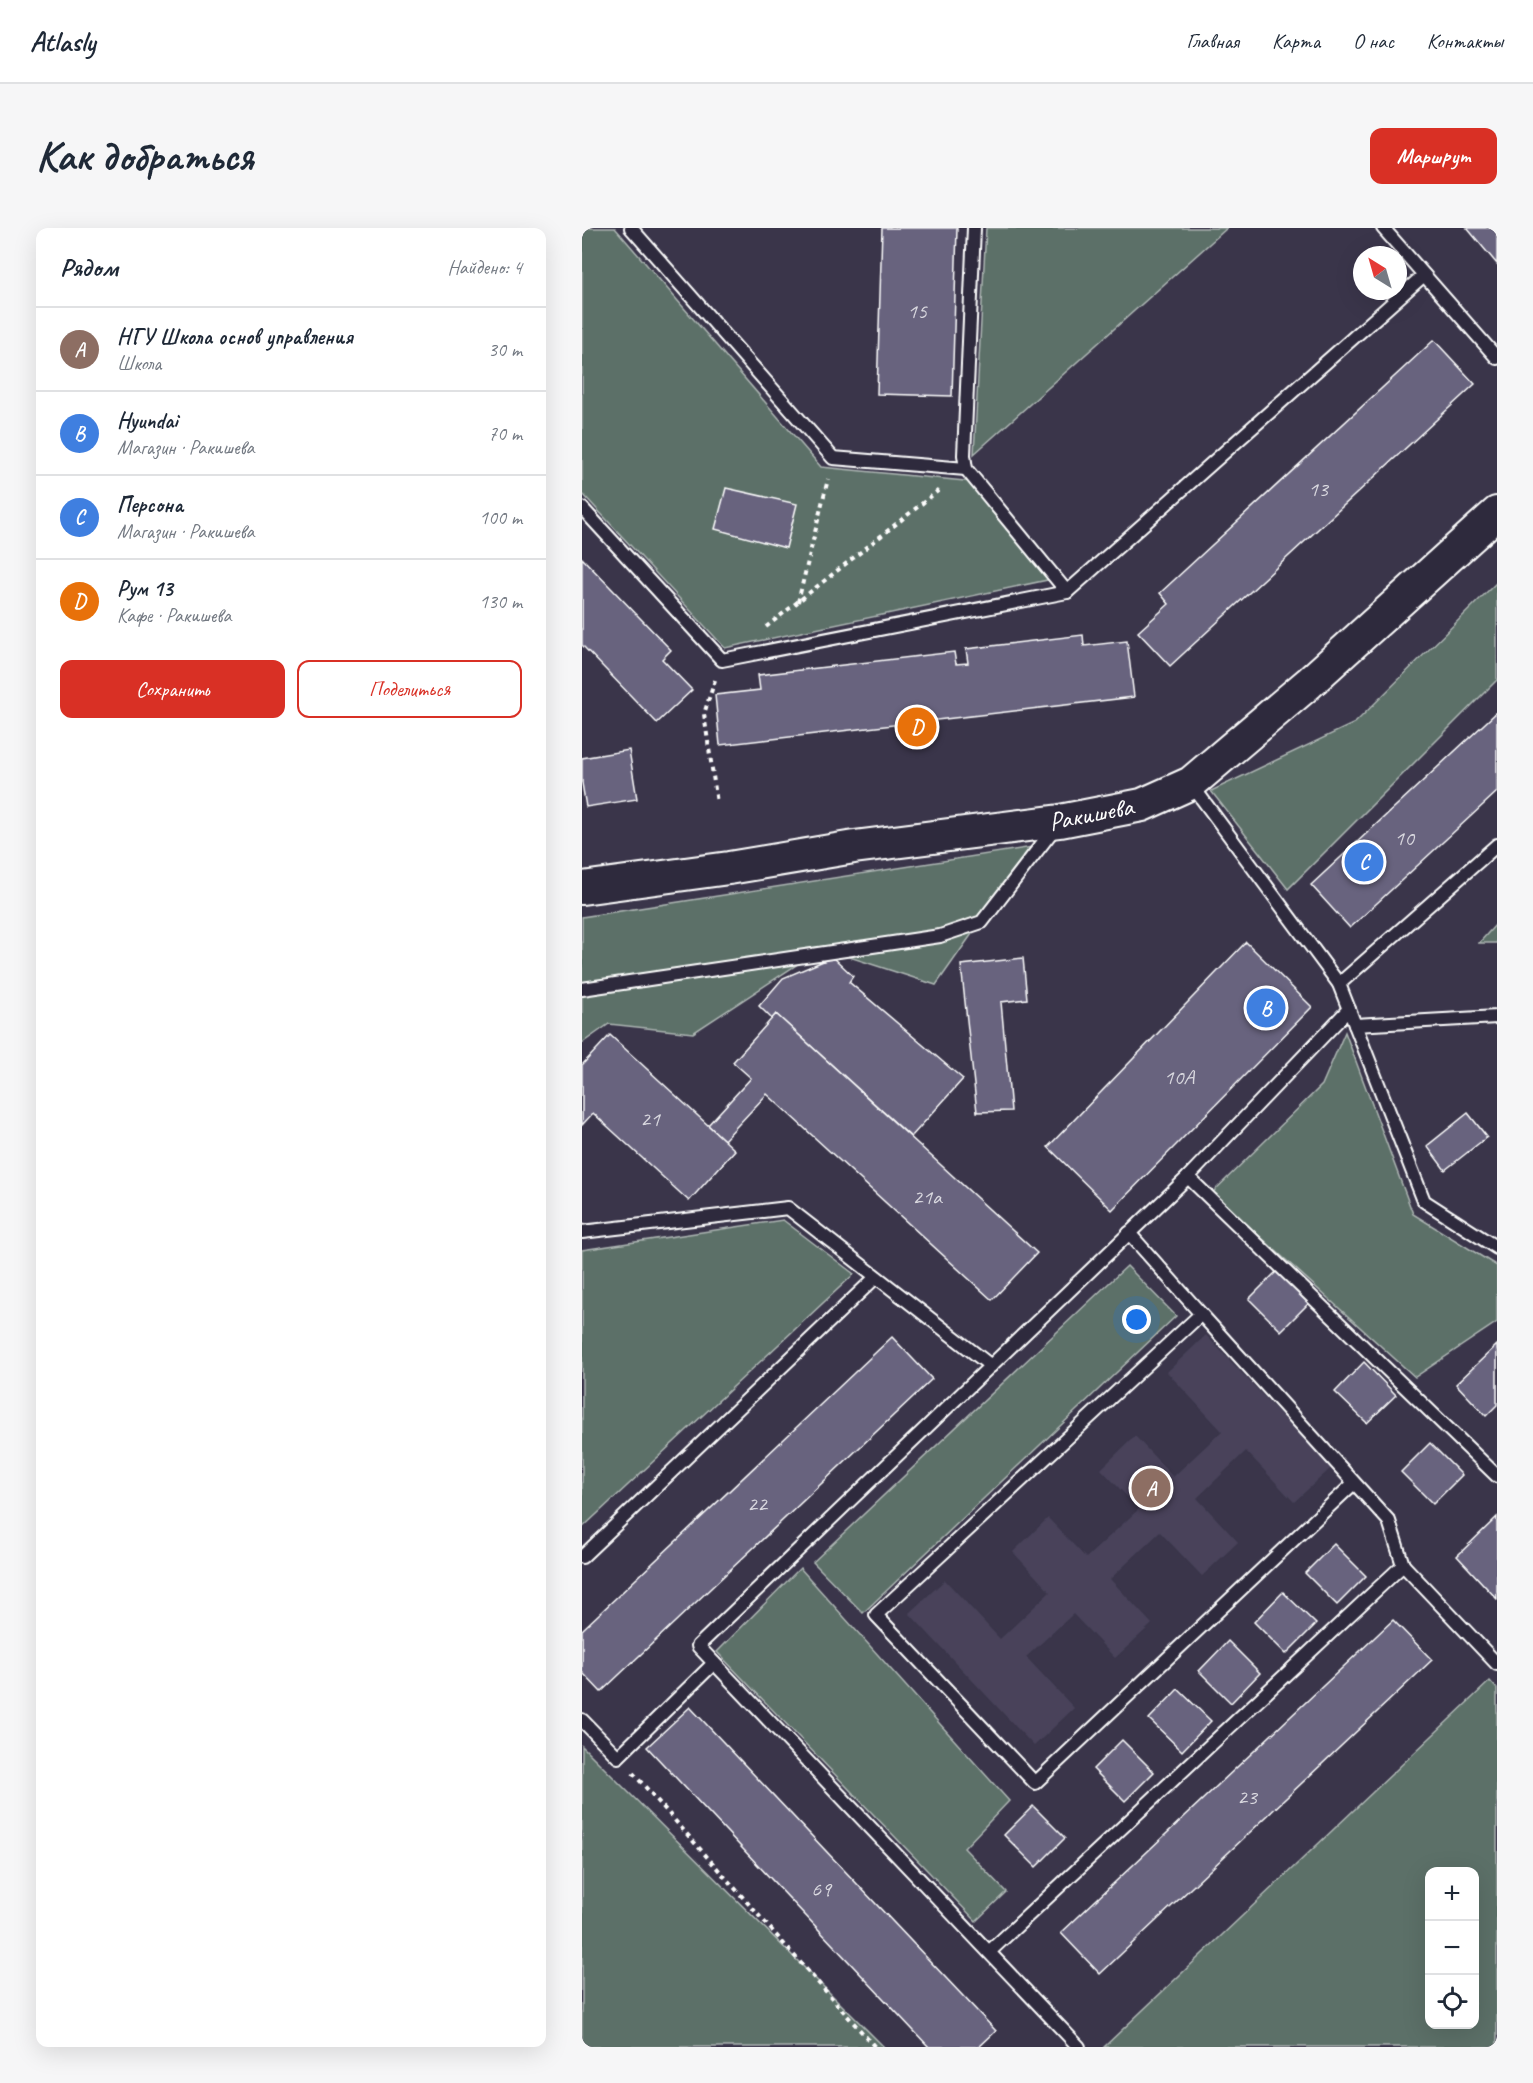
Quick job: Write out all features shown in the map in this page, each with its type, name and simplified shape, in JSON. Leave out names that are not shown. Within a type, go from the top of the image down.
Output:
[{"type":"street","name":"Ракишева","points":[[582,888],[729,868],[854,847],[1060,821],[1142,805],[1191,783],[1308,683],[1497,513]]},
{"type":"lane","points":[[631,228],[833,458],[966,469]]},
{"type":"lane","points":[[975,228],[964,455],[966,469],[1067,591]]},
{"type":"lane","points":[[1383,228],[1497,358]]},
{"type":"lane","points":[[582,508],[722,660],[1067,591],[1424,275]]},
{"type":"lane","points":[[1191,783],[1339,984],[1424,1201],[1497,1248]]},
{"type":"lane","points":[[582,989],[940,936],[982,922],[1060,821]]},
{"type":"lane","points":[[1339,984],[1497,845]]},
{"type":"lane","points":[[1079,2047],[698,1646],[1188,1176],[1349,1009]]},
{"type":"lane","points":[[1355,1025],[1497,1017]]},
{"type":"lane","points":[[1188,1176],[1497,1476]]},
{"type":"lane","points":[[582,1232],[788,1208],[991,1366]]},
{"type":"lane","points":[[1129,1233],[1389,1521],[1403,1565],[1497,1664]]},
{"type":"lane","points":[[582,1557],[876,1277]]},
{"type":"lane","points":[[1201,1314],[876,1615],[1035,1783],[1354,1483]]},
{"type":"lane","points":[[989,1952],[1403,1565]]},
{"type":"lane","points":[[582,1720],[618,1757],[714,1663]]},
{"type":"path","points":[[798,602],[833,458]]},
{"type":"path","points":[[717,803],[704,714],[722,660],[966,469]]},
{"type":"path","points":[[618,1757],[875,2047]]},
{"type":"shaded area","points":[[1206,1335],[1331,1468],[1294,1502],[1246,1451],[1197,1498],[1238,1542],[1202,1576],[1160,1532],[1110,1579],[1152,1624],[1115,1658],[1073,1614],[1026,1657],[1074,1708],[1034,1746],[909,1613],[945,1580],[1000,1639],[1050,1592],[1013,1552],[1048,1518],[1086,1558],[1139,1509],[1101,1469],[1135,1436],[1173,1477],[1222,1431],[1167,1372]]},
{"type":"green space","points":[[582,228],[615,228],[821,467],[975,482],[1057,578],[725,648],[582,493]]},
{"type":"green space","points":[[986,228],[1227,228],[974,454]]},
{"type":"green space","points":[[1497,582],[1497,680],[1288,889],[1211,791],[1355,723]]},
{"type":"green space","points":[[1033,847],[936,985],[822,948],[693,1033],[609,1024],[582,1043],[582,917]]},
{"type":"green space","points":[[1497,923],[1497,943],[1479,943]]},
{"type":"green space","points":[[1345,1032],[1413,1214],[1497,1266],[1497,1322],[1415,1377],[1212,1193],[1322,1085]]},
{"type":"green space","points":[[783,1220],[854,1274],[582,1528],[582,1250]]},
{"type":"green space","points":[[1127,1266],[1176,1316],[863,1613],[813,1562]]},
{"type":"green space","points":[[800,1568],[1009,1801],[964,1848],[1006,1892],[976,1921],[717,1652]]},
{"type":"green space","points":[[1490,1681],[1497,1689],[1497,2047],[1104,2047]]},
{"type":"green space","points":[[582,1746],[884,2047],[582,2047]]},
{"type":"building","points":[[882,228],[957,228],[952,396],[877,394]]},
{"type":"building","points":[[1467,228],[1497,228],[1497,264]]},
{"type":"building","points":[[1434,340],[1475,384],[1170,666],[1138,632],[1169,604],[1160,593]]},
{"type":"building","points":[[726,488],[797,504],[786,548],[715,529]]},
{"type":"building","points":[[582,558],[671,650],[662,659],[692,690],[657,723],[582,645]]},
{"type":"building","points":[[1083,635],[1084,646],[1127,641],[1134,697],[720,745],[715,695],[760,690],[758,675],[954,652],[956,664],[968,663],[966,649]]},
{"type":"building","points":[[1497,712],[1497,792],[1350,928],[1311,885]]},
{"type":"building","points":[[629,750],[637,799],[586,807],[582,783],[582,758]]},
{"type":"building","points":[[1246,942],[1312,1007],[1112,1210],[1048,1147]]},
{"type":"building","points":[[833,957],[853,976],[849,982],[963,1079],[911,1137],[776,1014],[772,1019],[759,1006],[783,978]]},
{"type":"building","points":[[1023,958],[1027,999],[1001,1002],[1011,1111],[977,1112],[961,965]]},
{"type":"building","points":[[776,1014],[1037,1253],[992,1300],[767,1094],[724,1140],[708,1125],[751,1078],[733,1062]]},
{"type":"building","points":[[610,1035],[735,1150],[689,1201],[593,1113],[582,1125],[582,1065]]},
{"type":"building","points":[[1468,1113],[1487,1137],[1445,1170],[1427,1146]]},
{"type":"building","points":[[1278,1270],[1310,1302],[1281,1331],[1249,1299]]},
{"type":"building","points":[[892,1337],[932,1379],[601,1692],[582,1672],[582,1630]]},
{"type":"building","points":[[1497,1345],[1497,1405],[1486,1416],[1456,1384]]},
{"type":"building","points":[[1364,1362],[1396,1395],[1367,1423],[1335,1392]]},
{"type":"building","points":[[1430,1443],[1462,1475],[1433,1504],[1401,1472]]},
{"type":"building","points":[[1497,1517],[1497,1599],[1457,1556]]},
{"type":"building","points":[[1334,1544],[1366,1576],[1337,1605],[1305,1573]]},
{"type":"building","points":[[1283,1592],[1316,1624],[1286,1654],[1254,1622]]},
{"type":"building","points":[[1393,1620],[1432,1660],[1100,1974],[1061,1933]]},
{"type":"building","points":[[1228,1641],[1260,1673],[1231,1703],[1199,1671]]},
{"type":"building","points":[[1178,1689],[1211,1721],[1182,1751],[1149,1719]]},
{"type":"building","points":[[690,1707],[996,2031],[979,2047],[929,2047],[647,1747]]},
{"type":"building","points":[[1122,1740],[1154,1772],[1125,1801],[1093,1769]]},
{"type":"building","points":[[1033,1806],[1065,1838],[1036,1867],[1004,1835]]},
{"type":"place","name":"Рум 13","points":[[917,727]]},
{"type":"place","name":"Персона","points":[[1364,862]]},
{"type":"place","name":"Hyundai","points":[[1266,1008]]},
{"type":"place","name":"НГУ Школа основ управления","points":[[1151,1488]]}]
